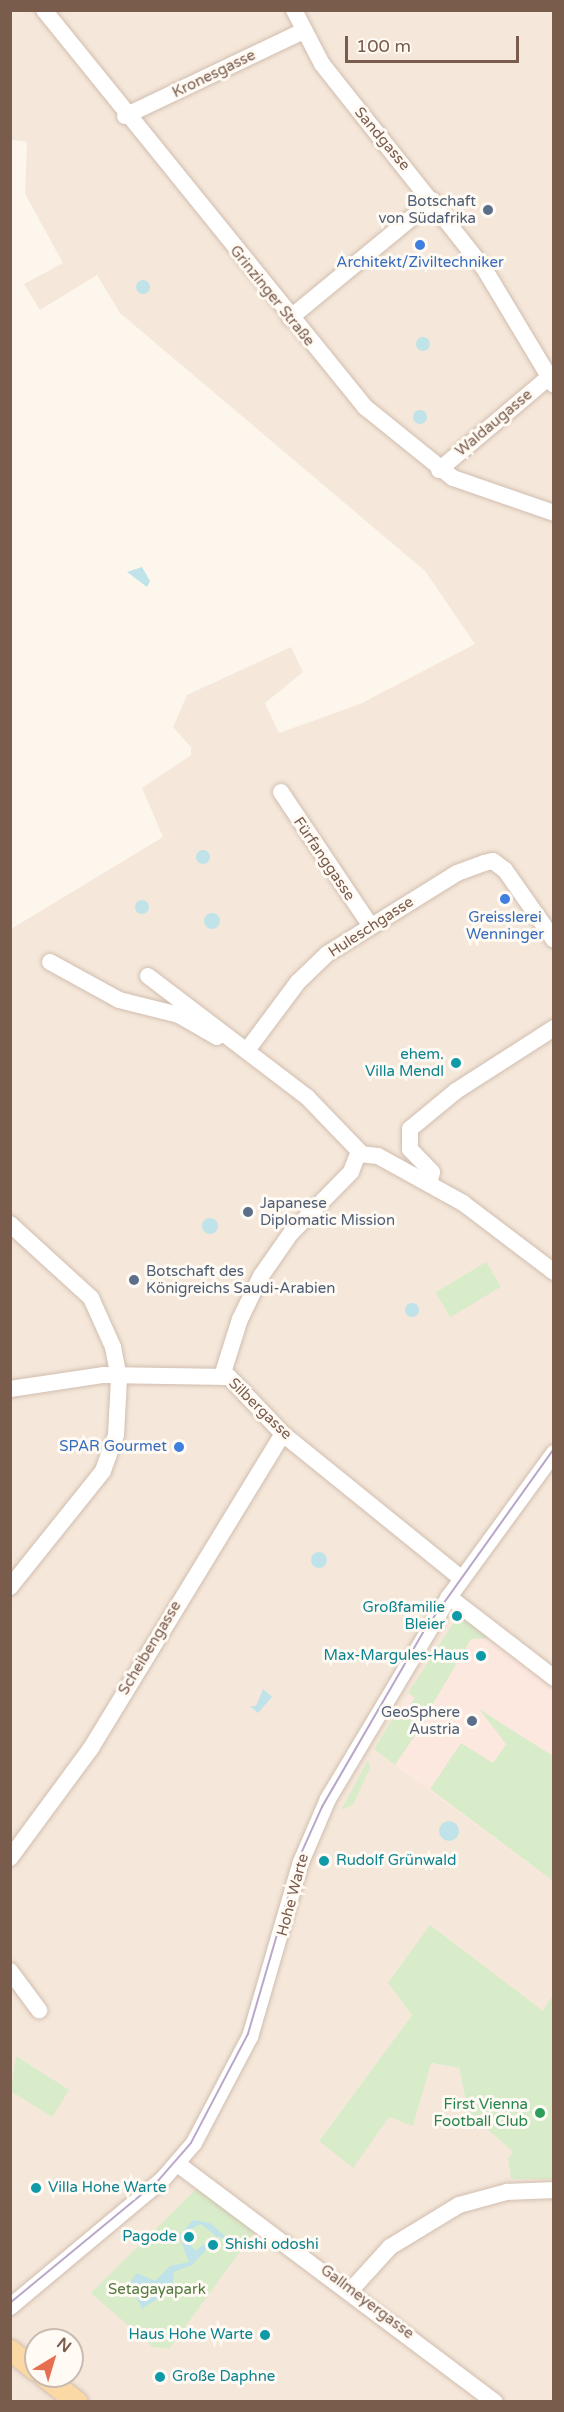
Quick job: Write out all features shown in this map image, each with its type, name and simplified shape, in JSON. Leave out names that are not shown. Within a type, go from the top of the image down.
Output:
[{"type":"main road","points":[[10,2350],[24,2361]]},
{"type":"main road","points":[[59,2388],[77,2402]]},
{"type":"street","name":"Grinzinger Straße","points":[[44,10],[125,116],[365,407],[439,470],[492,495],[554,513]]},
{"type":"street","name":"Sandgasse","points":[[294,10],[303,31],[334,80],[433,200],[485,270],[551,381]]},
{"type":"street","name":"Kronesgasse","points":[[125,116],[303,31]]},
{"type":"street","points":[[290,318],[433,200]]},
{"type":"street","name":"Waldaugasse","points":[[439,470],[551,381]]},
{"type":"street","name":"Fürfanggasse","points":[[281,792],[370,925]]},
{"type":"street","name":"Huleschgasse","points":[[248,1049],[298,982],[370,925],[457,873],[493,861],[554,940]]},
{"type":"street","points":[[50,962],[119,1000],[179,1015],[248,1049]]},
{"type":"street","points":[[148,976],[248,1049],[351,1137],[359,1154],[351,1172],[291,1233],[261,1276],[240,1319],[222,1376]]},
{"type":"street","points":[[429,1184],[432,1172],[410,1149],[410,1129],[487,1070],[554,1028]]},
{"type":"street","points":[[359,1154],[378,1156],[474,1210],[554,1272]]},
{"type":"street","points":[[10,1224],[91,1298],[113,1347],[119,1378],[116,1436],[100,1477],[10,1587]]},
{"type":"street","name":"Silbergasse","points":[[10,1389],[60,1378],[222,1376],[283,1434],[317,1458],[462,1580]]},
{"type":"street","name":"Scheibengasse","points":[[10,1858],[91,1748],[283,1434]]},
{"type":"street","name":"Hohe Warte","points":[[10,2307],[41,2287],[179,2164],[250,2037],[316,1823],[449,1597],[554,1453]]},
{"type":"street","points":[[449,1597],[554,1678]]},
{"type":"street","points":[[10,1971],[39,2010]]},
{"type":"street","name":"Gallmeyergasse","points":[[179,2164],[351,2290],[495,2402]]},
{"type":"street","points":[[351,2290],[390,2247],[459,2205],[507,2192],[554,2190]]},
{"type":"shaded area","points":[[11,11],[553,11],[553,1691],[461,1611],[374,1749],[553,1881],[553,1995],[544,2011],[412,2015],[319,2141],[389,2117],[430,2063],[459,2068],[468,2112],[500,2137],[535,2177],[553,2179],[553,2401],[11,2401],[11,929],[163,837],[142,788],[191,755],[191,747],[173,727],[187,695],[291,647],[303,672],[265,703],[279,733],[360,704],[475,644],[425,571],[120,313],[97,275],[40,310],[24,284],[63,263],[25,194],[27,142],[11,140]]},
{"type":"shaded area","name":"GeoSphere Austria","points":[[461,1611],[553,1691],[553,1881],[374,1749]]},
{"type":"green space","points":[[486,1262],[501,1287],[450,1317],[435,1292]]},
{"type":"green space","points":[[461,1611],[493,1638],[471,1639],[427,1714],[410,1704],[415,1698],[408,1693]]},
{"type":"green space","points":[[400,1707],[425,1721],[395,1765],[374,1749]]},
{"type":"green space","points":[[479,1709],[553,1756],[553,1881],[430,1789],[461,1743],[493,1763],[506,1744]]},
{"type":"green space","points":[[368,1760],[370,1768],[353,1805],[341,1810]]},
{"type":"green space","points":[[430,1925],[543,2011],[553,1995],[553,2179],[511,2179],[508,2159],[513,2152],[468,2112],[459,2068],[431,2063],[413,2126],[389,2117],[353,2168],[319,2141],[412,2015],[388,1983]]},
{"type":"green space","points":[[16,2056],[69,2090],[52,2117],[11,2091]]},
{"type":"green space","name":"Setagayapark","points":[[196,2189],[255,2231],[169,2349],[153,2347],[91,2293]]},
{"type":"water","points":[[143,280],[148,282],[150,287],[148,292],[143,294],[138,292],[136,287],[138,282]]},
{"type":"water","points":[[423,337],[428,339],[430,344],[428,349],[423,351],[418,349],[416,344],[418,339]]},
{"type":"water","points":[[420,410],[425,412],[427,417],[425,422],[420,424],[415,422],[413,417],[415,412]]},
{"type":"water","points":[[142,567],[150,581],[147,587],[127,572]]},
{"type":"water","points":[[200,850],[206,850],[210,857],[206,864],[200,864],[196,860],[196,854]]},
{"type":"water","points":[[139,900],[145,900],[149,907],[145,914],[139,914],[135,910],[135,904]]},
{"type":"water","points":[[212,913],[220,921],[212,929],[204,921]]},
{"type":"water","points":[[210,1218],[218,1226],[210,1234],[202,1226]]},
{"type":"water","points":[[409,1303],[415,1303],[419,1310],[415,1317],[409,1317],[405,1313],[405,1307]]},
{"type":"water","points":[[316,1552],[322,1552],[327,1560],[325,1566],[316,1568],[311,1563],[311,1557]]},
{"type":"water","points":[[263,1689],[272,1697],[258,1713],[250,1706],[256,1706]]},
{"type":"water","points":[[445,1821],[453,1821],[459,1827],[459,1835],[453,1841],[445,1841],[439,1835],[439,1827]]},
{"type":"water","points":[[193,2220],[210,2223],[238,2248],[219,2236],[192,2265],[174,2272],[172,2289],[142,2309],[130,2282],[137,2273],[155,2281],[170,2266],[189,2262],[179,2236]],"holes":[[[201,2224],[216,2236],[195,2251],[183,2233]]]},
{"type":"tram line","points":[[10,2303],[158,2181],[191,2143],[248,2034],[300,1856],[322,1807],[424,1631],[554,1449]]},
{"type":"place","name":"Botschaft von Südafrika","points":[[488,210]]},
{"type":"place","name":"Architekt/Ziviltechniker","points":[[420,245]]},
{"type":"place","name":"Greisslerei Wenninger","points":[[505,899]]},
{"type":"place","name":"ehem. Villa Mendl","points":[[456,1063]]},
{"type":"place","name":"Japanese Diplomatic Mission","points":[[248,1212]]},
{"type":"place","name":"Botschaft des Königreichs Saudi-Arabien","points":[[134,1280]]},
{"type":"place","name":"SPAR Gourmet","points":[[179,1447]]},
{"type":"place","name":"Großfamilie Bleier","points":[[457,1616]]},
{"type":"place","name":"Max-Margules-Haus","points":[[481,1656]]},
{"type":"place","name":"GeoSphere Austria","points":[[472,1721]]},
{"type":"place","name":"Rudolf Grünwald","points":[[324,1861]]},
{"type":"place","name":"First Vienna Football Club","points":[[540,2113]]},
{"type":"place","name":"Villa Hohe Warte","points":[[36,2188]]},
{"type":"place","name":"Pagode","points":[[189,2237]]},
{"type":"place","name":"Shishi odoshi","points":[[213,2245]]},
{"type":"place","name":"Haus Hohe Warte","points":[[265,2335]]},
{"type":"place","name":"Große Daphne","points":[[160,2377]]}]
